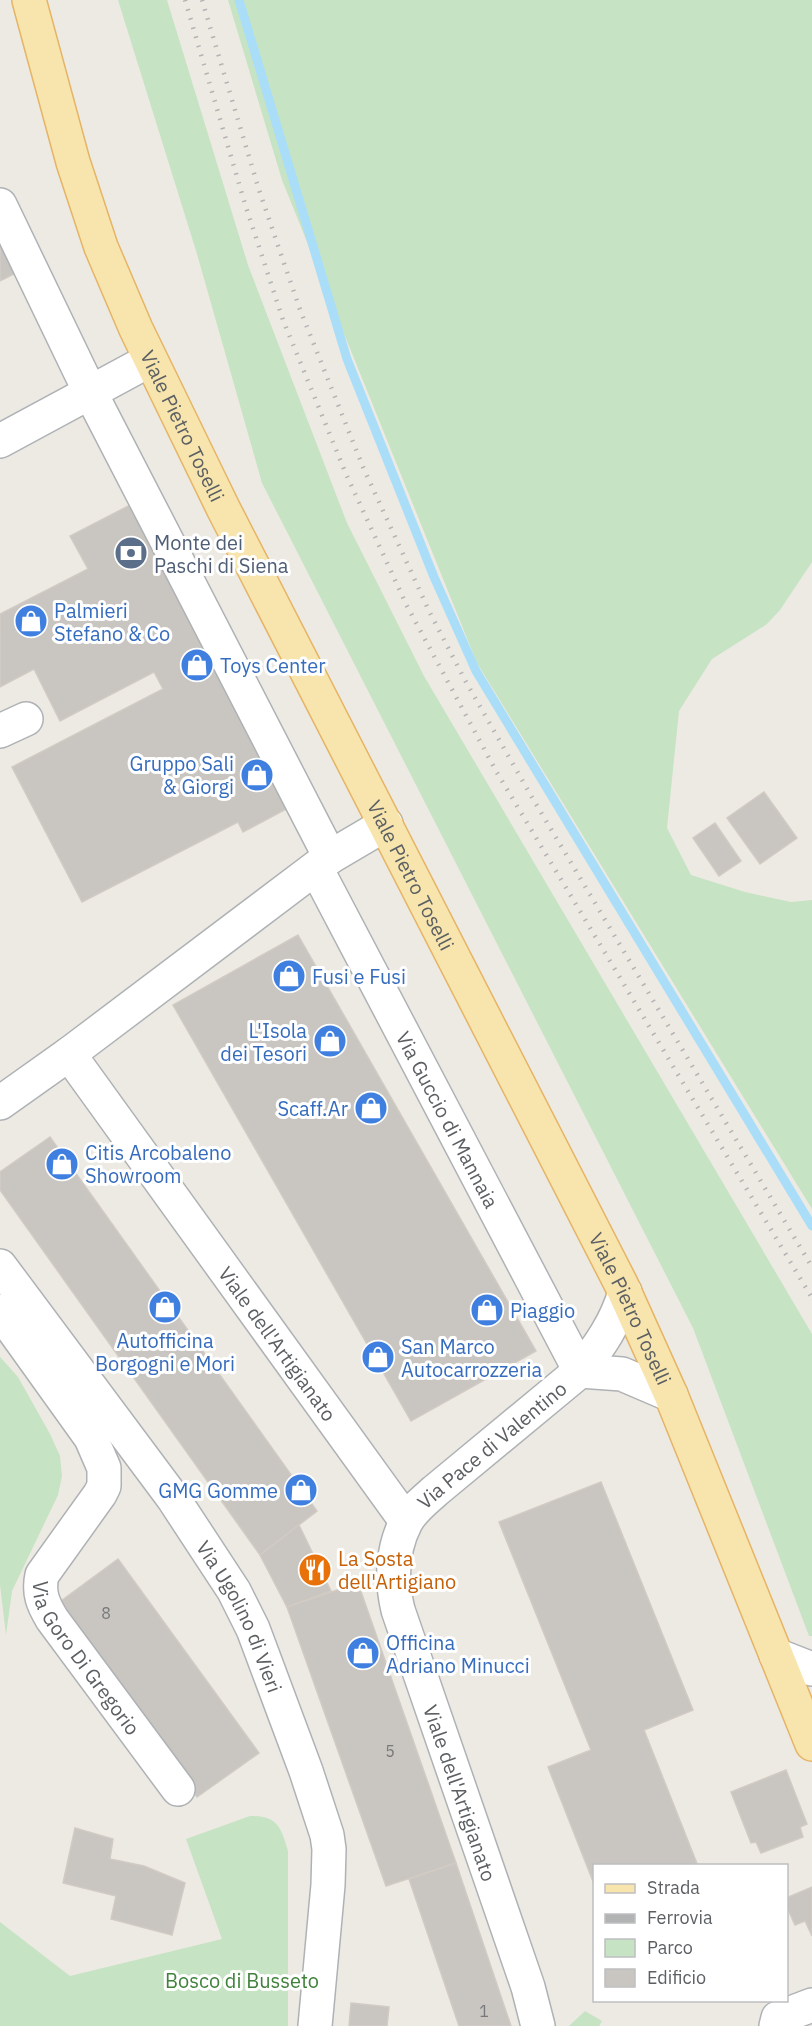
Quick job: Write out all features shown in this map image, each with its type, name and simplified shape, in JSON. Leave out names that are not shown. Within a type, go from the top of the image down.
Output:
[{"type":"main road","name":"Viale Pietro Toselli","points":[[29,0],[53,93],[83,193],[116,284],[150,360],[223,508],[625,1293],[671,1395],[812,1744]]},
{"type":"lane","name":"Via Guccio di Mannaia","points":[[0,205],[323,863],[580,1371]]},
{"type":"lane","points":[[0,441],[150,360]]},
{"type":"lane","points":[[0,1102],[69,1054],[323,863],[386,824]]},
{"type":"lane","name":"Viale dell'Artigianato","points":[[69,1054],[406,1521],[394,1568],[393,1587],[398,1610],[525,1978],[538,2026]]},
{"type":"lane","name":"Via Ugolino di Vieri","points":[[0,1266],[6,1304],[173,1498],[234,1591],[253,1629],[309,1779],[327,1835],[328,1885],[315,2026]]},
{"type":"lane","name":"Via Pace di Valentino","points":[[406,1521],[435,1491],[580,1371],[613,1324],[625,1293]]},
{"type":"lane","name":"Via Goro Di Gregorio","points":[[6,1304],[91,1438],[104,1468],[104,1486],[100,1494],[42,1575],[39,1591],[41,1599],[52,1619],[177,1789]]},
{"type":"lane","name":"Via Pace di Valentino","points":[[580,1371],[622,1374],[671,1395]]},
{"type":"lane","points":[[776,1655],[812,1669]]},
{"type":"lane","points":[[777,2022],[812,2005]]},
{"type":"green space","points":[[118,0],[167,0],[248,265],[347,523],[424,676],[812,1334],[812,1636],[809,1636],[693,1328],[262,483],[197,254]]},
{"type":"green space","points":[[228,0],[812,0],[812,562],[780,610],[767,624],[712,659],[679,711],[667,828],[691,875],[745,892],[791,902],[812,900],[812,1209],[477,663],[282,180]]},
{"type":"green space","points":[[0,1357],[18,1377],[50,1434],[60,1456],[62,1476],[58,1495],[12,1591],[6,1635],[0,1585]]},
{"type":"green space","name":"Bosco di Busseto","points":[[250,1816],[272,1820],[280,1829],[288,1851],[288,2026],[0,2026],[0,1922],[70,1976],[222,1939],[186,1839]]},
{"type":"green space","points":[[585,2011],[602,2021],[599,2026],[569,2026]]},
{"type":"building","points":[[0,243],[16,273],[0,281]]},
{"type":"building","points":[[136,502],[294,805],[243,832],[238,822],[82,902],[12,767],[163,689],[154,672],[60,721],[34,669],[0,687],[0,614],[88,569],[70,536]]},
{"type":"building","points":[[764,792],[797,838],[760,864],[727,818]]},
{"type":"building","points":[[715,823],[741,861],[719,876],[693,838]]},
{"type":"building","points":[[298,935],[536,1351],[411,1421],[173,1005]]},
{"type":"building","points":[[50,1137],[317,1511],[260,1555],[0,1190],[0,1172]]},
{"type":"building","points":[[601,1482],[693,1710],[644,1730],[697,1864],[593,1864],[593,1881],[548,1767],[591,1750],[499,1522]]},
{"type":"building","points":[[299,1525],[331,1591],[287,1607],[260,1555]]},
{"type":"building","points":[[118,1559],[259,1753],[197,1797],[57,1604]]},
{"type":"building","points":[[358,1583],[456,1863],[386,1886],[287,1607]]},
{"type":"building","points":[[786,1770],[807,1824],[800,1827],[803,1837],[761,1853],[756,1842],[751,1843],[731,1792]]},
{"type":"building","points":[[75,1828],[113,1839],[110,1859],[144,1866],[185,1883],[172,1935],[111,1919],[116,1896],[63,1883]]},
{"type":"building","points":[[456,1863],[511,2026],[459,2026],[409,1879]]},
{"type":"building","points":[[812,1887],[812,1936],[805,1921],[795,1925],[788,1909],[788,1897]]},
{"type":"building","points":[[351,2003],[389,2007],[387,2026],[349,2026]]},
{"type":"waterway","points":[[239,0],[347,359],[434,577],[476,671],[812,1226]]},
{"type":"railway","points":[[185,0],[245,204],[283,320],[346,474],[407,606],[496,771],[812,1298]]},
{"type":"railway","points":[[202,0],[259,190],[299,307],[363,467],[430,613],[466,682],[533,799],[812,1267]]},
{"type":"place","name":"Monte dei Paschi di Siena","points":[[131,553]]},
{"type":"place","name":"Palmieri Stefano & Co","points":[[31,621]]},
{"type":"place","name":"Toys Center","points":[[197,665]]},
{"type":"place","name":"Gruppo Sali & Giorgi","points":[[257,775]]},
{"type":"place","name":"Fusi e Fusi","points":[[289,976]]},
{"type":"place","name":"L'Isola dei Tesori","points":[[330,1041]]},
{"type":"place","name":"Scaff.Ar","points":[[371,1108]]},
{"type":"place","name":"Citis Arcobaleno Showroom","points":[[62,1164]]},
{"type":"place","name":"Autofficina Borgogni e Mori","points":[[165,1307]]},
{"type":"place","name":"Piaggio","points":[[487,1310]]},
{"type":"place","name":"San Marco Autocarrozzeria","points":[[378,1357]]},
{"type":"place","name":"GMG Gomme","points":[[301,1490]]},
{"type":"place","name":"La Sosta dell'Artigiano","points":[[315,1570]]},
{"type":"place","name":"Officina Adriano Minucci","points":[[363,1653]]}]
